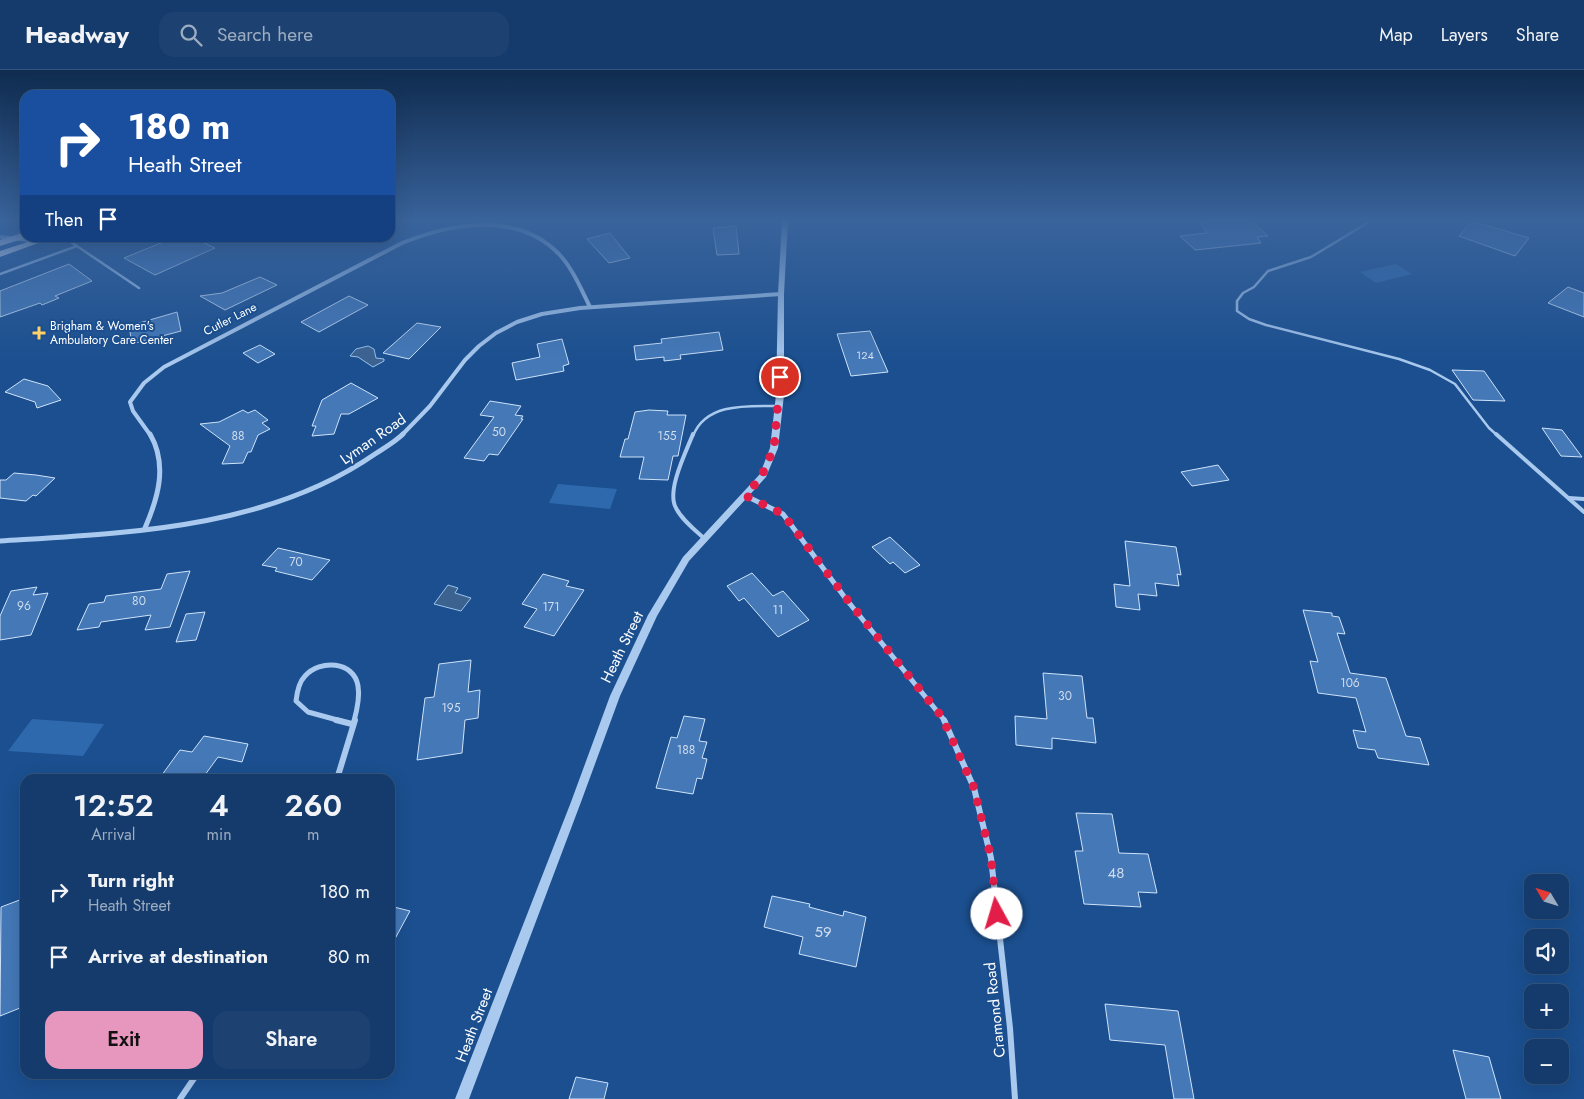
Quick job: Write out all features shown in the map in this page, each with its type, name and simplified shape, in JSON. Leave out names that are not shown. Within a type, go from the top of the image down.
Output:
[{"type":"street","name":"Cutler Lane","points":[[145,528],[153,511],[160,465],[158,449],[131,407],[130,402],[135,394],[161,368],[177,358],[352,268]]},
{"type":"street","name":"Cutler Lane","points":[[569,268],[590,307]]},
{"type":"street","name":"Heath Street","points":[[462,1099],[573,811],[615,696],[653,615],[686,559],[746,496],[762,475],[774,448],[779,406],[783,268]]},
{"type":"street","name":"Lyman Road","points":[[0,540],[67,537],[214,520],[254,510],[321,485],[373,456],[412,428],[426,412],[461,362],[490,336],[535,316],[590,307],[668,300],[781,294]]},
{"type":"street","name":"Cramond Road","points":[[746,496],[783,514],[846,598],[942,717],[974,788],[991,858],[1010,1028],[1015,1099]]},
{"type":"street","points":[[339,774],[352,724],[358,685],[354,675],[346,668],[334,664],[319,666],[306,676],[298,691],[296,701],[308,712],[352,724]]},
{"type":"street","points":[[180,1099],[194,1079]]},
{"type":"lane","points":[[0,274],[16,268]]},
{"type":"lane","points":[[108,268],[139,288]]},
{"type":"lane","points":[[1277,268],[1268,271],[1254,287],[1243,293],[1237,301],[1237,311],[1249,319],[1266,325],[1399,359],[1430,370],[1455,384],[1488,428],[1584,512]]},
{"type":"lane","points":[[705,538],[684,519],[674,505],[673,490],[698,425],[705,417],[718,411],[741,406],[779,406]]},
{"type":"lane","points":[[1568,498],[1584,499]]},
{"type":"shaded area","points":[[1378,268],[1402,268],[1412,274],[1376,283],[1360,272]]},
{"type":"shaded area","points":[[368,346],[374,349],[376,358],[384,359],[384,361],[373,367],[358,357],[350,356],[356,349]]},
{"type":"shaded area","points":[[558,484],[617,489],[610,509],[549,503]]},
{"type":"shaded area","points":[[448,585],[458,588],[455,593],[471,598],[461,611],[434,604]]},
{"type":"shaded area","points":[[32,719],[104,724],[83,756],[8,751]]},
{"type":"building","points":[[59,268],[74,268],[92,281],[55,296],[59,298],[42,305],[40,303],[0,317],[0,291]]},
{"type":"building","points":[[142,268],[171,268],[155,275]]},
{"type":"building","points":[[260,277],[277,285],[225,310],[200,296],[222,293]]},
{"type":"building","points":[[1568,287],[1584,293],[1584,317],[1548,303]]},
{"type":"building","points":[[349,296],[368,305],[319,332],[301,322]]},
{"type":"building","points":[[177,312],[181,331],[132,344],[129,326]]},
{"type":"building","points":[[417,323],[441,327],[409,359],[383,353]]},
{"type":"building","points":[[870,331],[888,372],[851,376],[837,334]]},
{"type":"building","points":[[719,332],[723,350],[680,355],[681,359],[664,361],[664,357],[636,360],[634,346],[662,343],[661,339]]},
{"type":"building","points":[[562,339],[569,364],[563,366],[564,371],[516,380],[512,363],[540,357],[537,344]]},
{"type":"building","points":[[260,345],[275,354],[258,363],[243,353]]},
{"type":"building","points":[[1452,370],[1484,371],[1505,401],[1473,400]]},
{"type":"building","points":[[24,379],[48,386],[61,400],[37,408],[35,402],[5,392]]},
{"type":"building","points":[[351,383],[378,398],[349,414],[341,414],[334,434],[312,436],[316,426],[312,426],[322,400]]},
{"type":"building","points":[[490,401],[521,406],[515,415],[523,416],[521,419],[523,419],[498,455],[489,454],[484,461],[464,458],[494,417],[480,415]]},
{"type":"building","points":[[243,410],[248,413],[255,410],[268,420],[262,423],[270,429],[258,435],[251,452],[248,452],[243,463],[222,464],[230,446],[200,424],[219,422]]},
{"type":"building","points":[[649,410],[668,411],[667,415],[686,415],[678,456],[673,456],[668,480],[639,479],[644,457],[620,457],[625,439],[628,439],[635,412]]},
{"type":"building","points":[[1542,428],[1562,430],[1582,457],[1561,456]]},
{"type":"building","points":[[1218,465],[1229,480],[1192,486],[1181,472]]},
{"type":"building","points":[[14,473],[55,478],[36,496],[33,495],[26,501],[0,498],[0,480],[6,480]]},
{"type":"building","points":[[890,537],[920,565],[905,573],[893,562],[890,564],[872,547]]},
{"type":"building","points":[[1125,541],[1176,547],[1181,575],[1177,574],[1179,586],[1155,583],[1157,596],[1138,594],[1140,610],[1116,607],[1114,584],[1130,586]]},
{"type":"building","points":[[278,548],[330,560],[312,580],[275,571],[277,568],[262,565]]},
{"type":"building","points":[[190,571],[170,627],[145,630],[151,615],[101,622],[99,627],[77,630],[89,604],[104,602],[106,596],[161,589],[167,574]]},
{"type":"building","points":[[752,573],[773,596],[783,591],[809,620],[778,637],[744,598],[739,601],[727,586]]},
{"type":"building","points":[[543,574],[569,581],[566,586],[584,590],[554,636],[524,627],[537,609],[522,604]]},
{"type":"building","points":[[37,587],[33,595],[48,593],[31,635],[0,640],[0,616],[11,591]]},
{"type":"building","points":[[1303,610],[1332,613],[1332,616],[1339,617],[1345,634],[1337,633],[1350,673],[1386,678],[1406,736],[1420,738],[1429,765],[1378,758],[1375,750],[1358,748],[1353,730],[1366,732],[1356,698],[1318,693],[1310,661],[1318,662]]},
{"type":"building","points":[[205,612],[196,640],[176,642],[186,614]]},
{"type":"building","points":[[471,660],[468,692],[480,690],[478,718],[465,720],[462,753],[417,760],[425,698],[434,697],[439,664]]},
{"type":"building","points":[[1043,673],[1082,676],[1087,718],[1093,718],[1096,743],[1052,738],[1052,749],[1016,745],[1015,716],[1047,719]]},
{"type":"building","points":[[684,716],[705,719],[699,741],[707,742],[702,758],[707,759],[702,779],[697,778],[693,794],[656,788],[671,737],[677,738]]},
{"type":"building","points":[[204,736],[248,744],[242,762],[218,757],[206,774],[163,774],[180,750],[192,752]]},
{"type":"building","points":[[1076,813],[1112,814],[1119,853],[1148,854],[1157,893],[1138,892],[1141,907],[1084,904],[1075,851],[1083,851]]},
{"type":"building","points":[[772,896],[810,904],[809,907],[843,916],[844,911],[866,917],[856,967],[799,954],[803,937],[764,927]]},
{"type":"building","points":[[20,900],[20,1008],[0,1016],[1,907]]},
{"type":"building","points":[[395,907],[410,911],[395,939]]},
{"type":"building","points":[[1105,1004],[1178,1011],[1194,1099],[1174,1099],[1165,1045],[1110,1040]]},
{"type":"building","points":[[1453,1050],[1489,1057],[1501,1099],[1466,1099]]},
{"type":"building","points":[[576,1077],[608,1083],[604,1099],[569,1099]]},
{"type":"place","name":"Brigham & Women's Ambulatory Care Center","points":[[39,333]]},
{"type":"route","points":[[780,377],[780,395],[774,448],[762,475],[746,496],[783,514],[846,598],[942,717],[974,788],[991,858],[997,914]]}]
